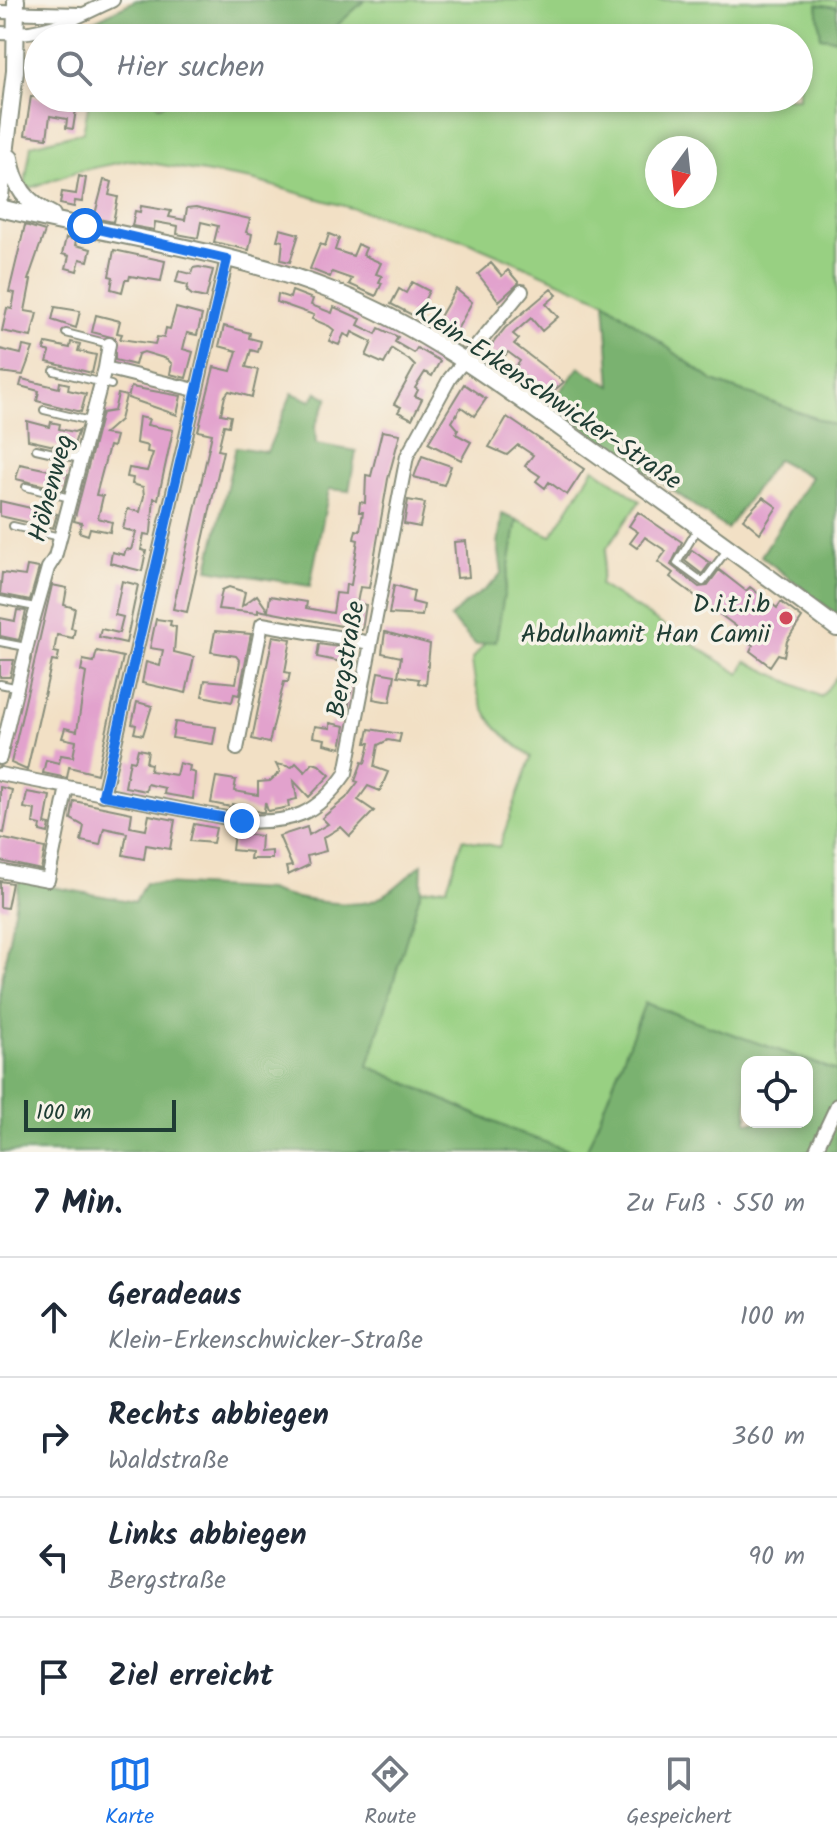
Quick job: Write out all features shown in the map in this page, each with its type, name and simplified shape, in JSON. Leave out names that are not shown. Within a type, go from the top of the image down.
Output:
[{"type":"street","points":[[67,24],[113,0]]},
{"type":"street","points":[[0,12],[17,6],[39,15],[87,13]]},
{"type":"street","points":[[0,197],[8,136],[8,33],[17,6]]},
{"type":"street","name":"Klein-Erkenschwicker-Straße","points":[[8,136],[17,188],[37,208]]},
{"type":"street","name":"Klein-Erkenschwicker-Straße","points":[[0,197],[37,208],[66,222]]},
{"type":"street","name":"Klein-Erkenschwicker-Straße","points":[[0,208],[227,259],[334,292],[421,333],[699,526],[837,628]]},
{"type":"street","points":[[103,795],[227,259]]},
{"type":"street","name":"Bergstraße","points":[[0,774],[242,821],[276,823],[319,805],[346,773],[407,456],[433,404],[464,360],[522,291]]},
{"type":"street","name":"Höhenweg","points":[[0,758],[3,727],[19,688],[26,647],[60,537],[90,421],[106,384],[109,344]]},
{"type":"street","points":[[105,368],[195,390]]},
{"type":"street","points":[[237,749],[262,624],[371,643]]},
{"type":"street","points":[[0,871],[48,880],[67,787]]},
{"type":"street","points":[[815,1152],[837,1105]]},
{"type":"lane","points":[[66,333],[109,344]]},
{"type":"lane","points":[[54,371],[106,384]]},
{"type":"lane","points":[[44,410],[90,421]]},
{"type":"lane","points":[[36,449],[80,459]]},
{"type":"lane","points":[[26,487],[70,498]]},
{"type":"lane","points":[[13,526],[60,537]]},
{"type":"lane","points":[[699,526],[677,563],[703,582],[729,548]]},
{"type":"lane","points":[[0,600],[39,607]]},
{"type":"lane","points":[[0,642],[26,647]]},
{"type":"lane","points":[[0,684],[19,688]]},
{"type":"green space","points":[[136,0],[365,0],[339,24],[86,24]]},
{"type":"green space","points":[[365,0],[837,0],[837,7],[817,5],[821,37],[837,39],[837,426],[713,381],[605,301],[464,240],[252,180],[132,160],[78,171],[30,188],[25,184],[31,145],[83,132],[87,112],[813,112],[813,24],[339,24]]},
{"type":"green space","points":[[817,4],[837,7],[837,39],[821,37]]},
{"type":"green space","points":[[605,301],[713,381],[837,426],[837,615],[761,556],[811,477],[777,459],[727,529],[551,404],[579,367],[611,386]]},
{"type":"green space","points":[[317,392],[328,398],[315,426],[316,444],[356,451],[349,491],[329,489],[310,586],[208,569],[236,447],[267,452],[292,393],[311,401]]},
{"type":"green space","points":[[594,468],[640,501],[607,548],[600,585],[740,674],[746,661],[821,697],[837,676],[837,1071],[813,1062],[813,1056],[795,1056],[645,1003],[586,1152],[575,1152],[496,1123],[367,1066],[421,890],[447,887],[463,839],[499,847],[531,757],[488,717],[478,693],[472,660],[498,626],[517,520],[551,536]]},
{"type":"green space","points":[[502,514],[517,520],[496,641],[476,645],[450,618],[502,572],[498,545]]},
{"type":"green space","points":[[422,864],[421,890],[368,1066],[496,1123],[575,1152],[0,1152],[0,991],[19,881],[135,902],[145,883],[268,890],[304,899],[350,904],[379,898]]},
{"type":"green space","points":[[645,1003],[795,1056],[741,1056],[741,1128],[813,1128],[813,1062],[837,1071],[837,1152],[586,1152]]},
{"type":"building","points":[[29,112],[76,112],[73,129],[66,128],[67,119],[50,116],[47,138],[25,135]]},
{"type":"building","points":[[79,176],[86,178],[82,202],[75,201],[74,207],[60,204],[62,192],[76,194]]},
{"type":"building","points":[[104,180],[112,182],[109,195],[118,197],[113,222],[94,218]]},
{"type":"building","points":[[141,206],[171,211],[169,217],[185,220],[187,208],[196,207],[250,219],[246,232],[252,234],[249,250],[214,242],[218,226],[201,222],[198,238],[177,234],[178,226],[155,222],[154,230],[132,226],[135,211],[140,212]]},
{"type":"building","points":[[25,225],[45,231],[28,280],[31,280],[25,311],[37,313],[31,337],[2,331],[7,308],[12,309],[15,293],[9,292]]},
{"type":"building","points":[[280,229],[299,234],[290,262],[281,260],[283,241],[277,240]]},
{"type":"building","points":[[329,234],[339,238],[335,250],[353,256],[358,244],[366,248],[363,255],[381,263],[376,274],[382,276],[379,282],[382,283],[376,296],[349,284],[352,279],[332,272],[330,277],[310,269],[320,244],[325,246]]},
{"type":"building","points":[[66,238],[76,240],[75,245],[91,249],[88,261],[80,259],[77,271],[66,268],[69,256],[62,254]]},
{"type":"building","points":[[114,250],[165,261],[161,281],[130,276],[129,280],[125,280],[122,292],[111,289],[113,277],[109,276]]},
{"type":"building","points":[[491,263],[502,276],[508,270],[519,283],[499,301],[478,274]]},
{"type":"building","points":[[193,268],[213,270],[206,298],[192,295],[187,291],[188,285],[176,282],[179,271],[191,274]]},
{"type":"building","points":[[412,282],[429,291],[416,317],[391,304],[399,289],[406,293]]},
{"type":"building","points":[[456,289],[472,302],[453,337],[434,327]]},
{"type":"building","points":[[551,289],[557,295],[546,304],[558,317],[542,331],[531,318],[513,334],[519,339],[514,344],[564,382],[549,395],[514,369],[520,361],[508,352],[501,360],[488,349],[505,328]]},
{"type":"building","points":[[292,291],[313,299],[311,305],[332,313],[334,307],[341,310],[361,319],[358,325],[376,334],[379,328],[398,337],[395,342],[414,353],[417,348],[440,361],[432,376],[425,372],[415,388],[418,390],[415,396],[422,399],[412,419],[398,412],[401,407],[394,404],[415,366],[392,349],[384,364],[366,356],[372,342],[352,332],[350,337],[344,334],[339,345],[329,341],[334,330],[329,326],[312,319],[314,315],[277,302],[278,294],[290,298]]},
{"type":"building","points":[[55,307],[80,311],[76,328],[52,320]]},
{"type":"building","points":[[176,308],[202,315],[197,335],[187,333],[183,349],[193,352],[186,378],[170,374],[172,364],[167,359],[144,352],[138,354],[135,365],[115,360],[115,338],[92,332],[96,315],[120,321],[117,333],[122,334],[120,339],[155,344],[157,337],[164,338],[166,328],[170,329]]},
{"type":"building","points":[[224,326],[250,333],[249,338],[261,341],[258,352],[251,350],[246,367],[258,370],[252,397],[229,391],[225,396],[221,414],[231,416],[229,426],[224,425],[218,450],[223,451],[187,612],[173,609],[212,434],[198,431],[214,367],[231,371],[237,351],[219,346]]},
{"type":"building","points":[[71,342],[80,344],[78,351],[96,355],[92,373],[47,362],[50,352],[44,350],[46,343],[70,348]]},
{"type":"building","points":[[23,346],[33,348],[23,375],[0,372],[0,349],[21,354]]},
{"type":"building","points":[[22,379],[59,388],[60,382],[69,384],[68,390],[86,394],[81,412],[37,401],[39,391],[20,386]]},
{"type":"building","points":[[464,384],[486,399],[474,416],[461,407],[452,422],[458,429],[456,434],[471,442],[461,460],[428,443]]},
{"type":"building","points":[[131,387],[181,396],[177,415],[128,398]]},
{"type":"building","points":[[118,394],[126,396],[120,420],[104,434],[116,436],[113,447],[109,446],[96,495],[103,496],[98,518],[112,522],[110,532],[90,528],[88,535],[79,532],[82,523],[74,521],[102,413],[114,411]]},
{"type":"building","points":[[139,417],[149,419],[147,425],[173,430],[158,499],[154,498],[151,532],[150,535],[144,534],[141,550],[146,551],[142,571],[110,563],[112,552],[124,555],[126,549],[131,550],[136,532],[123,529],[127,512],[128,509],[140,512],[144,496],[143,487],[132,484],[133,478],[127,477],[129,468],[147,471],[153,453],[147,452],[148,446],[136,443]]},
{"type":"building","points":[[507,417],[584,469],[567,495],[549,482],[545,488],[536,481],[540,476],[525,466],[533,455],[518,445],[507,455],[489,447]]},
{"type":"building","points":[[27,421],[50,427],[51,422],[60,424],[59,429],[79,430],[72,450],[28,440]]},
{"type":"building","points":[[382,431],[400,434],[388,479],[369,588],[360,587],[357,603],[366,605],[362,630],[258,610],[258,613],[218,609],[222,590],[229,587],[245,592],[242,606],[257,595],[268,611],[270,596],[307,602],[306,608],[333,613],[336,593],[345,594],[346,584],[351,585],[358,540],[354,539],[356,530],[360,531],[363,512],[359,512],[360,502],[365,503],[366,475],[371,476]]},
{"type":"building","points":[[422,456],[451,466],[444,485],[414,477]]},
{"type":"building","points":[[20,464],[68,474],[64,490],[16,479]]},
{"type":"building","points":[[763,497],[777,507],[760,533],[743,519]]},
{"type":"building","points":[[408,500],[425,503],[420,527],[404,524]]},
{"type":"building","points":[[0,501],[57,514],[53,528],[0,516]]},
{"type":"building","points":[[638,512],[682,542],[671,565],[699,587],[707,586],[719,570],[746,591],[750,587],[777,608],[781,602],[802,618],[787,641],[784,656],[778,654],[770,666],[750,651],[753,645],[743,639],[745,633],[670,577],[673,573],[658,562],[666,551],[645,537],[637,548],[630,543],[638,532],[629,526]]},
{"type":"building","points":[[466,541],[469,577],[457,578],[454,542]]},
{"type":"building","points":[[692,550],[710,563],[702,574],[685,561]]},
{"type":"building","points":[[27,566],[39,568],[30,600],[0,594],[2,573],[25,576]]},
{"type":"building","points":[[122,581],[138,585],[126,643],[99,637],[101,629],[119,633],[123,617],[115,615]]},
{"type":"building","points":[[52,585],[67,588],[64,605],[75,608],[71,628],[75,629],[73,638],[57,635],[54,652],[59,653],[57,662],[52,661],[27,770],[11,763]]},
{"type":"building","points":[[394,585],[414,591],[412,602],[424,605],[422,616],[389,614]]},
{"type":"building","points":[[17,610],[26,611],[19,640],[0,636],[0,618],[15,621]]},
{"type":"building","points":[[156,619],[171,621],[170,625],[176,627],[174,652],[194,657],[186,693],[142,683],[146,662],[160,666],[163,650],[150,648]]},
{"type":"building","points":[[215,631],[251,634],[239,695],[234,694],[232,702],[202,696],[205,680],[236,683],[240,661],[236,656],[211,652]]},
{"type":"building","points":[[385,632],[430,644],[426,685],[418,683],[419,679],[398,676],[401,657],[382,653]]},
{"type":"building","points":[[273,636],[291,639],[285,672],[290,673],[288,682],[284,682],[269,743],[252,739]]},
{"type":"building","points":[[319,644],[345,648],[342,662],[317,657]]},
{"type":"building","points":[[97,651],[123,657],[97,774],[69,767],[67,778],[43,773],[46,760],[59,763],[61,755],[73,757],[76,741],[62,738],[65,728],[77,731],[86,673],[81,671],[83,660],[94,662]]},
{"type":"building","points":[[0,660],[14,660],[10,677],[0,677]]},
{"type":"building","points":[[378,672],[395,675],[390,702],[373,699]]},
{"type":"building","points":[[339,683],[352,685],[348,710],[334,708]]},
{"type":"building","points":[[137,702],[152,706],[143,735],[134,733],[136,725],[132,724]]},
{"type":"building","points":[[175,722],[216,727],[213,744],[172,738]]},
{"type":"building","points":[[330,723],[345,726],[341,748],[324,744],[325,739],[313,737],[315,726],[330,728]]},
{"type":"building","points":[[369,729],[401,734],[399,742],[388,740],[378,745],[374,767],[388,772],[380,791],[368,786],[358,800],[374,811],[350,836],[341,827],[323,838],[326,851],[307,856],[309,865],[288,875],[286,867],[292,866],[279,836],[307,827],[309,835],[328,824],[322,818],[346,798],[358,782],[355,781],[362,762],[365,763],[370,743],[366,743]]},
{"type":"building","points":[[138,749],[148,751],[146,763],[151,764],[150,771],[176,775],[179,763],[190,766],[189,771],[195,773],[193,799],[164,794],[165,788],[147,784],[146,791],[125,787],[130,760],[135,761]]},
{"type":"building","points":[[296,763],[305,772],[313,763],[319,765],[330,775],[309,797],[294,781],[297,799],[288,801],[289,807],[268,811],[265,802],[264,812],[260,812],[232,804],[231,807],[211,803],[216,777],[236,780],[234,791],[258,795],[258,782],[270,781],[280,772],[276,764],[292,767]]},
{"type":"building","points":[[0,787],[12,790],[4,833],[0,832]]},
{"type":"building","points":[[27,792],[50,796],[45,824],[50,825],[48,833],[40,831],[41,825],[33,823],[35,810],[24,808]]},
{"type":"building","points":[[74,801],[132,813],[130,827],[146,830],[149,815],[175,820],[170,849],[146,845],[144,859],[123,855],[127,833],[104,828],[100,845],[81,841],[84,826],[71,819]]},
{"type":"building","points":[[194,824],[216,828],[213,843],[190,841]]},
{"type":"building","points":[[234,833],[261,836],[260,852],[272,851],[272,859],[250,859],[251,852],[232,850]]},
{"type":"building","points":[[0,838],[45,848],[41,870],[0,861]]},
{"type":"building","points":[[0,881],[12,883],[7,908],[0,907]]},
{"type":"place","name":"D.i.t.i.b Abdulhamit Han Camii","points":[[786,618]]},
{"type":"route","points":[[85,226],[227,259],[103,795],[242,821]]}]
